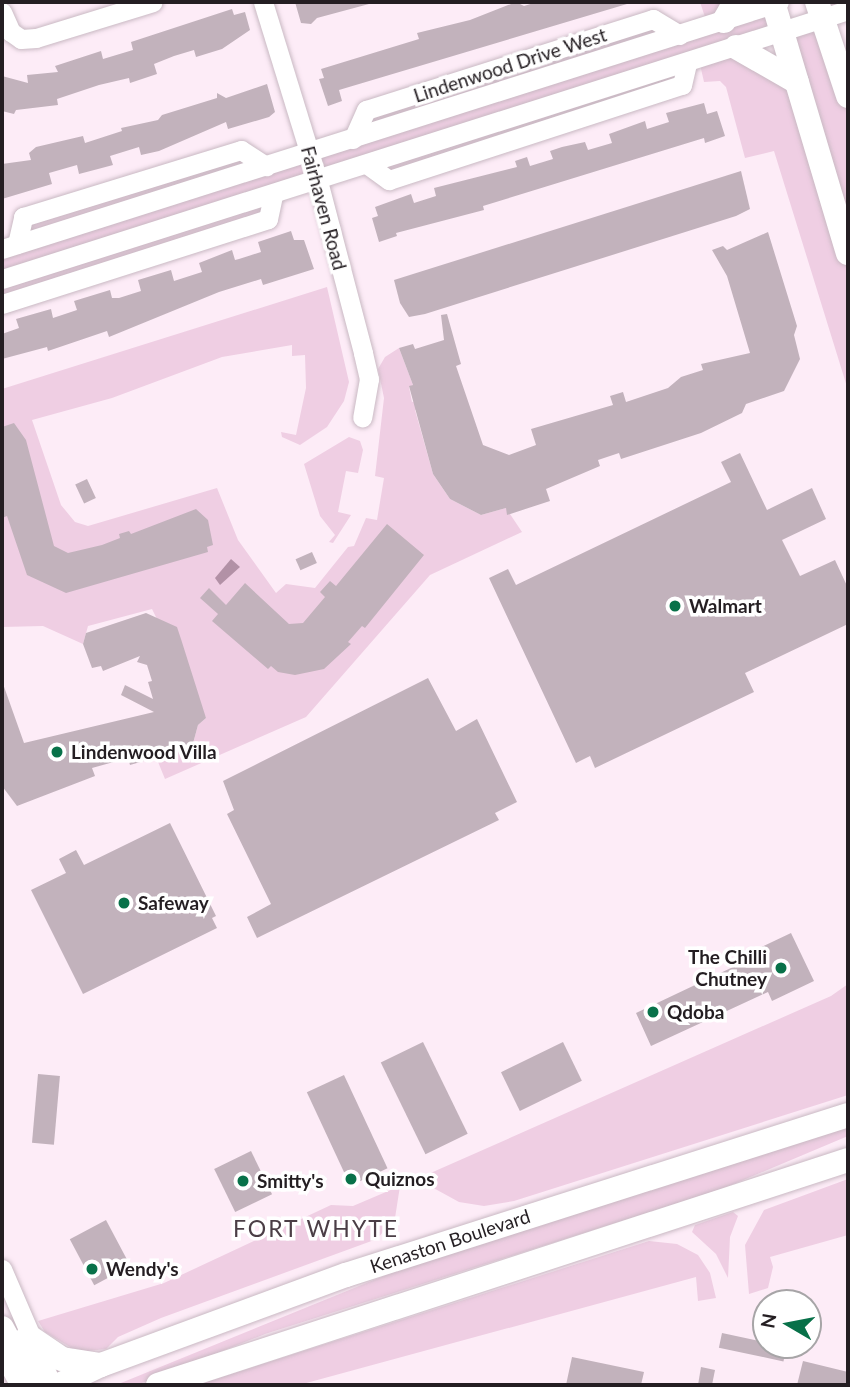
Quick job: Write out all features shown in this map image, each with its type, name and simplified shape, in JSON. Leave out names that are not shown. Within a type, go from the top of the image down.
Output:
[{"type":"main road","points":[[775,2],[848,253]]},
{"type":"main road","points":[[819,10],[846,76]]},
{"type":"main road","points":[[736,47],[797,82]]},
{"type":"main road","name":"Kenaston Boulevard","points":[[59,1385],[101,1365],[376,1265],[848,1115]]},
{"type":"main road","points":[[161,1384],[848,1160]]},
{"type":"main road","points":[[2,1328],[33,1385]]},
{"type":"main road","points":[[28,1336],[62,1359],[101,1365]]},
{"type":"street","points":[[2,12],[11,32],[21,39],[36,38],[153,2]]},
{"type":"street","name":"Fairhaven Road","points":[[263,2],[318,181],[369,379],[362,417]]},
{"type":"street","name":"Lindenwood Drive West","points":[[9,247],[23,217],[241,150],[266,166],[353,139],[366,110],[653,19],[680,35],[729,11],[775,2]]},
{"type":"street","points":[[2,279],[782,33],[819,10],[848,10]]},
{"type":"street","points":[[2,304],[268,219],[273,195]]},
{"type":"street","points":[[2,1269],[28,1336],[52,1385]]},
{"type":"street","points":[[3,1360],[20,1385]]},
{"type":"shaded area","points":[[700,2],[773,4],[781,32],[822,19],[817,2],[848,2],[823,19],[841,73],[848,57],[848,390],[774,151],[745,158],[726,87],[720,81],[704,82],[699,60],[685,78],[389,180],[368,165],[273,194],[273,209],[2,304],[2,249],[23,217],[241,150],[266,166],[353,139],[366,110],[653,19],[680,35],[708,26]],"holes":[[[784,42],[796,82],[737,48]]]},
{"type":"shaded area","points":[[327,287],[349,382],[344,401],[327,427],[300,445],[282,437],[281,432],[296,435],[306,388],[305,355],[292,356],[292,345],[222,357],[112,398],[32,420],[61,505],[75,522],[88,526],[217,488],[238,540],[276,593],[286,584],[315,588],[348,547],[354,546],[366,518],[377,520],[384,478],[375,476],[384,398],[378,369],[385,357],[399,348],[413,385],[409,387],[412,402],[417,401],[419,409],[415,410],[433,474],[450,499],[481,515],[506,508],[522,532],[430,575],[306,717],[165,779],[156,757],[192,747],[198,725],[206,718],[152,609],[88,626],[83,644],[43,626],[2,627],[2,389]]},
{"type":"shaded area","points":[[349,437],[360,441],[363,450],[358,473],[346,471],[338,512],[351,515],[333,543],[329,542],[335,535],[320,516],[304,464]]},
{"type":"shaded area","points":[[231,559],[240,567],[220,585],[215,578]]},
{"type":"shaded area","points":[[848,984],[848,1095],[514,1201],[484,1206],[459,1202],[417,1179],[831,996]]},
{"type":"shaded area","points":[[848,1125],[848,1136],[722,1189],[265,1334],[137,1385],[116,1385],[418,1262]]},
{"type":"shaded area","points":[[848,1179],[848,1235],[770,1257],[773,1267],[768,1288],[752,1289],[749,1294],[745,1245],[764,1210]]},
{"type":"shaded area","points":[[400,1186],[395,1218],[377,1239],[161,1318],[118,1337],[106,1349],[69,1353],[70,1347],[45,1332],[38,1321],[164,1283],[331,1205],[353,1206]]},
{"type":"shaded area","points":[[733,1212],[738,1216],[730,1237],[728,1278],[716,1254],[692,1232],[695,1225]]},
{"type":"shaded area","points":[[649,1241],[677,1244],[698,1255],[710,1273],[716,1298],[698,1301],[696,1277],[299,1385],[197,1385]]},
{"type":"building","points":[[295,2],[369,4],[317,18],[311,24],[301,23]]},
{"type":"building","points":[[516,2],[524,6],[537,2],[627,4],[339,90],[342,101],[328,106],[319,79],[324,78],[321,69],[419,39],[417,33],[470,20]]},
{"type":"building","points":[[232,9],[234,15],[245,12],[250,30],[222,49],[196,57],[194,50],[174,56],[154,64],[157,74],[130,83],[129,78],[99,85],[57,99],[58,105],[16,110],[14,114],[2,111],[2,76],[28,83],[27,75],[58,72],[55,66],[101,51],[103,59],[133,50],[131,42]]},
{"type":"building","points":[[267,84],[275,112],[269,117],[228,129],[226,122],[159,151],[141,155],[139,147],[110,156],[113,165],[79,174],[77,165],[49,173],[52,184],[2,199],[2,164],[31,160],[29,153],[36,147],[83,136],[85,143],[122,131],[121,128],[158,120],[162,115],[217,98],[217,93],[226,98]]},
{"type":"building","points":[[704,103],[707,114],[717,111],[725,136],[705,143],[704,138],[483,206],[484,210],[396,233],[397,236],[379,242],[372,218],[378,216],[375,207],[411,194],[414,203],[436,196],[434,188],[517,167],[515,161],[527,157],[530,166],[553,159],[550,151],[562,147],[585,142],[588,150],[612,143],[609,134],[645,121],[647,129],[669,122],[666,113]]},
{"type":"building","points":[[741,171],[750,209],[736,216],[425,314],[409,317],[400,303],[394,280]]},
{"type":"building","points":[[291,231],[294,240],[304,240],[314,269],[263,285],[261,279],[219,292],[109,337],[107,331],[48,351],[47,347],[2,359],[2,334],[19,328],[16,319],[51,309],[53,318],[77,310],[74,301],[110,290],[112,298],[119,298],[141,291],[138,280],[171,270],[174,281],[202,272],[199,263],[232,250],[235,260],[261,252],[258,242]]},
{"type":"building","points":[[768,232],[797,326],[794,335],[800,359],[784,391],[746,404],[742,413],[701,433],[621,459],[619,453],[598,460],[600,466],[546,489],[550,501],[507,515],[506,508],[481,515],[450,499],[433,474],[409,386],[413,385],[399,348],[413,344],[415,349],[444,340],[441,315],[447,314],[461,364],[456,366],[483,445],[509,455],[536,445],[531,429],[613,405],[610,396],[623,392],[626,402],[668,388],[681,377],[703,370],[701,364],[750,353],[727,276],[712,250],[723,246],[727,250]]},
{"type":"building","points":[[14,423],[26,440],[54,546],[68,553],[102,545],[120,538],[119,534],[129,531],[131,534],[196,509],[208,520],[213,545],[207,547],[208,552],[66,593],[27,575],[7,516],[2,518],[2,427]]},
{"type":"building","name":"Walmart","points":[[740,453],[767,510],[812,488],[826,519],[782,540],[800,576],[835,560],[848,588],[848,624],[745,673],[754,692],[595,768],[590,756],[576,763],[489,578],[508,569],[516,585],[731,482],[721,462]]},
{"type":"building","points":[[87,479],[96,498],[84,504],[75,484]]},
{"type":"building","points":[[387,524],[424,555],[365,628],[362,626],[348,642],[351,644],[324,669],[295,675],[278,672],[271,666],[268,669],[212,621],[218,614],[200,598],[209,588],[226,605],[245,583],[289,624],[303,623],[325,597],[320,592],[330,581],[336,586]]},
{"type":"building","points":[[312,552],[317,563],[300,570],[296,559]]},
{"type":"building","points":[[146,613],[177,627],[206,718],[198,725],[192,747],[130,765],[128,758],[92,768],[95,776],[17,806],[2,786],[2,681],[24,743],[154,712],[121,695],[125,685],[153,699],[148,682],[152,681],[147,665],[137,662],[140,656],[103,671],[101,666],[92,668],[83,644],[86,633]]},
{"type":"building","points":[[428,678],[456,731],[477,719],[517,802],[495,813],[499,820],[257,938],[247,917],[271,904],[227,814],[234,810],[223,781]]},
{"type":"building","name":"Safeway","points":[[170,823],[216,916],[212,918],[217,928],[83,994],[31,890],[66,873],[59,859],[76,850],[84,865]]},
{"type":"building","points":[[791,933],[814,981],[772,1001],[768,992],[651,1046],[636,1013],[752,958],[749,953]]},
{"type":"building","points":[[423,1042],[468,1134],[425,1154],[381,1063]]},
{"type":"building","points":[[563,1042],[582,1081],[520,1111],[501,1072]]},
{"type":"building","points":[[38,1074],[60,1076],[54,1145],[32,1143]]},
{"type":"building","points":[[344,1075],[388,1168],[350,1186],[307,1092]]},
{"type":"building","name":"Smitty's","points":[[251,1151],[272,1194],[235,1212],[214,1169]]},
{"type":"building","points":[[106,1220],[130,1266],[94,1285],[70,1239]]},
{"type":"building","points":[[722,1333],[752,1339],[752,1355],[719,1348]]},
{"type":"building","points":[[572,1357],[644,1372],[641,1385],[566,1385]]},
{"type":"building","points":[[803,1361],[848,1372],[848,1385],[797,1385]]},
{"type":"building","points":[[701,1367],[715,1370],[712,1385],[698,1385]]},
{"type":"place","name":"Walmart","points":[[675,606]]},
{"type":"place","name":"Lindenwood Villa","points":[[57,752]]},
{"type":"place","name":"Safeway","points":[[124,903]]},
{"type":"place","name":"The Chilli Chutney","points":[[781,968]]},
{"type":"place","name":"Qdoba","points":[[653,1012]]},
{"type":"place","name":"Quiznos","points":[[351,1179]]},
{"type":"place","name":"Smitty's","points":[[243,1181]]},
{"type":"place","name":"Wendy's","points":[[92,1269]]},
{"type":"district","name":"FORT WHYTE","points":[[316,1228]]}]
